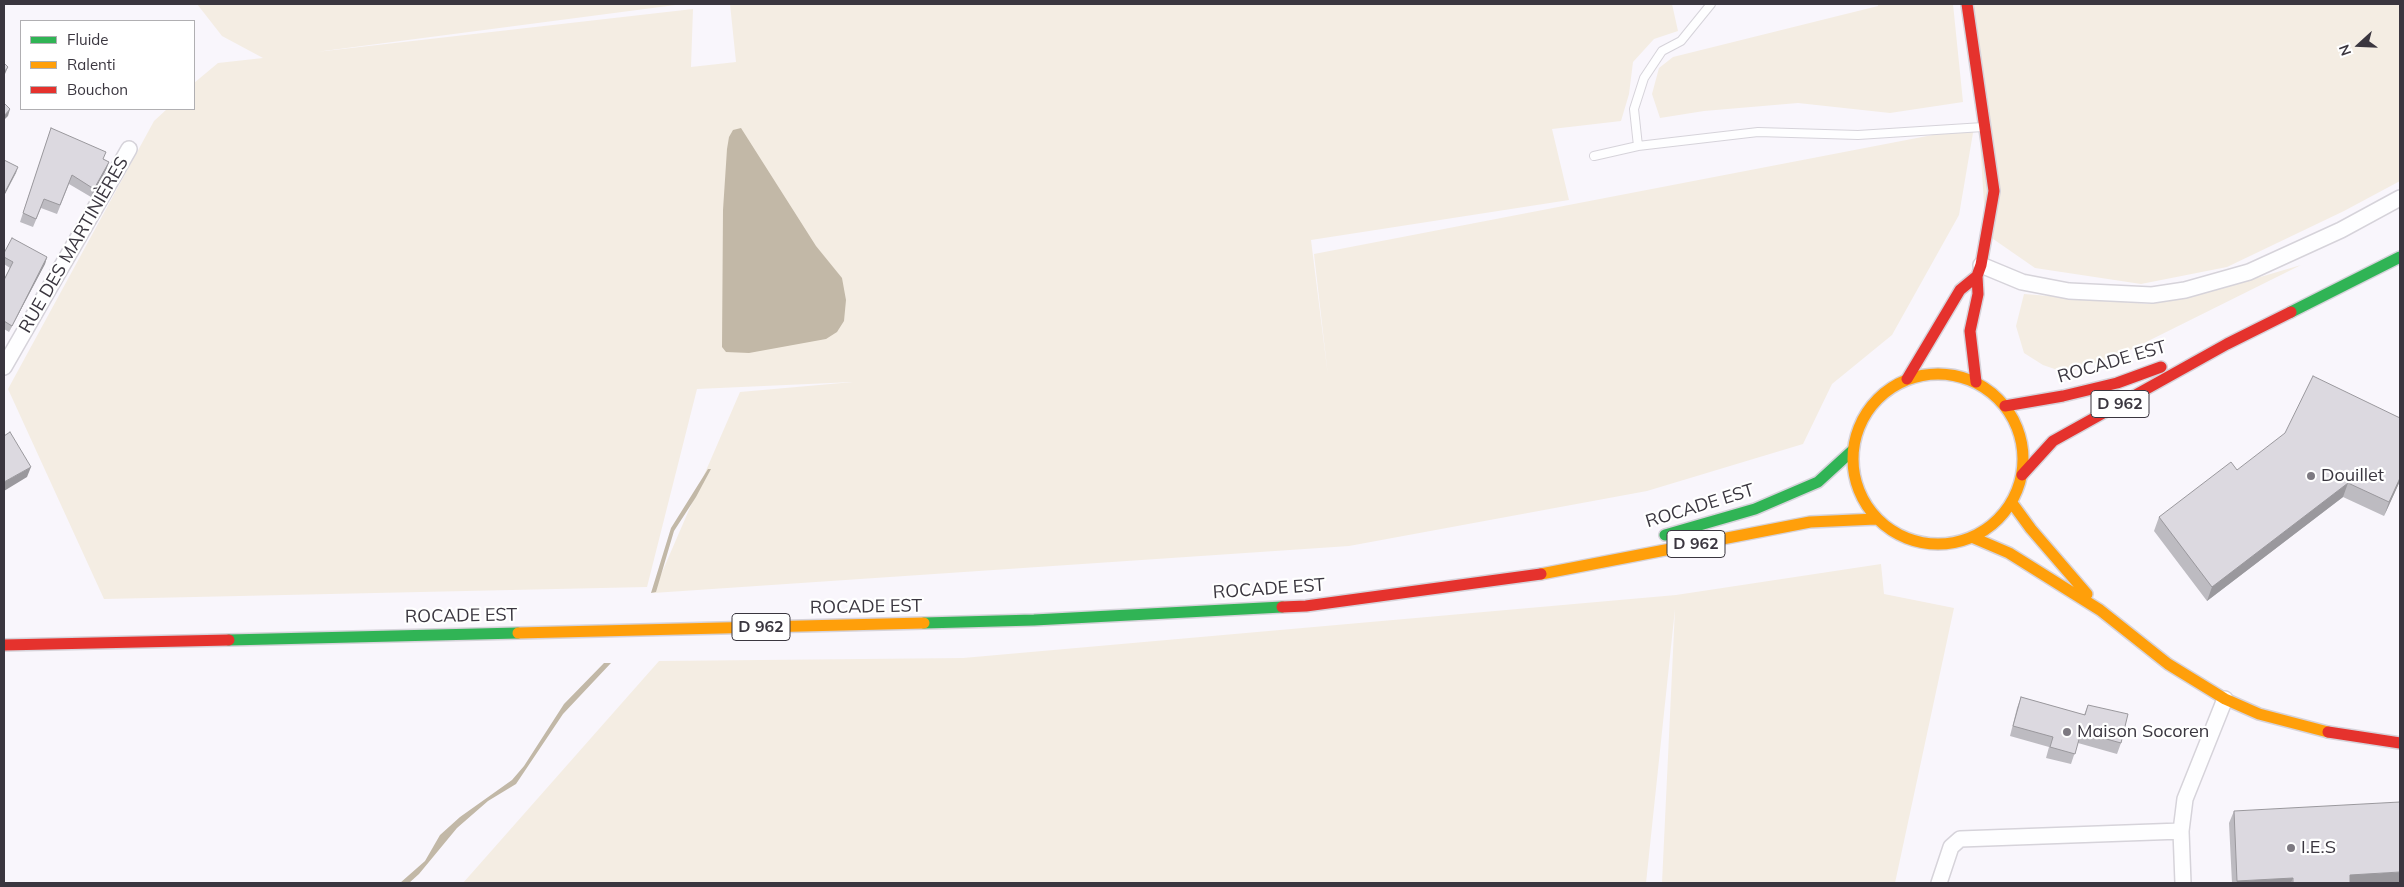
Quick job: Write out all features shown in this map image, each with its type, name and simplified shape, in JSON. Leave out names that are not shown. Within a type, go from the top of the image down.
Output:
[{"type":"main road","points":[[1967,4],[1983,127],[1994,191],[1979,270],[1978,294],[1970,331],[1976,382]]},
{"type":"main road","name":"ROCADE EST","points":[[2022,475],[2053,441],[2227,344],[2400,258]]},
{"type":"main road","points":[[1907,379],[1960,290],[1979,270]]},
{"type":"main road","name":"ROCADE EST","points":[[2005,406],[2117,383],[2227,344]]},
{"type":"main road","points":[[1938,374],[1954,375],[1976,382],[1994,394],[2005,406],[2018,428],[2024,454],[2022,475],[2012,503],[1996,523],[1974,538],[1948,545],[1922,544],[1897,535],[1876,519],[1862,499],[1854,475],[1853,450],[1858,427],[1870,407],[1886,391],[1907,379],[1938,374]]},
{"type":"main road","name":"ROCADE EST","points":[[1516,579],[1755,509],[1818,482],[1853,450]]},
{"type":"main road","points":[[2012,503],[2031,529],[2100,610]]},
{"type":"main road","name":"ROCADE EST","points":[[4,645],[1034,620],[1306,606],[1516,579],[1810,522],[1876,519]]},
{"type":"main road","points":[[1974,538],[2009,553],[2100,610],[2168,664],[2225,699],[2259,714],[2315,730],[2400,743]]},
{"type":"street","name":"RUE DES MARTINIÈRES","points":[[4,367],[129,149]]},
{"type":"street","points":[[1979,270],[2022,282],[2069,291],[2152,295],[2185,290],[2249,272],[2340,230],[2400,198]]},
{"type":"street","points":[[2183,883],[2181,831],[2185,799],[2225,699]]},
{"type":"street","points":[[1939,883],[1951,847],[1960,839],[2181,831]]},
{"type":"lane","points":[[1638,146],[1634,109],[1644,78],[1662,51],[1681,41],[1710,4]]},
{"type":"lane","points":[[1594,156],[1638,146],[1758,132],[1858,135],[1983,127]]},
{"type":"shaded area","points":[[197,4],[683,4],[316,52],[693,9],[691,67],[736,62],[730,4],[1672,4],[1678,31],[1654,39],[1633,62],[1629,94],[1621,121],[1552,129],[1569,200],[1311,240],[1328,376],[1314,254],[1974,127],[1959,215],[1892,335],[1832,384],[1803,444],[1647,491],[1349,546],[653,593],[740,392],[853,382],[697,389],[647,587],[104,599],[8,389],[154,121],[166,110],[195,110],[195,82],[218,63],[263,58],[222,36]]},
{"type":"shaded area","points":[[1878,4],[1953,4],[1963,102],[1890,113],[1798,103],[1704,111],[1660,118],[1652,94],[1659,68],[1673,57],[1878,6]]},
{"type":"shaded area","points":[[1971,4],[2400,4],[2400,181],[2344,211],[2227,267],[2141,284],[2035,268],[1986,234]]},
{"type":"shaded area","points":[[741,128],[816,246],[842,278],[846,300],[844,321],[837,332],[826,339],[749,353],[726,352],[722,347],[723,210],[727,149],[729,137],[733,130]]},
{"type":"shaded area","points":[[2301,265],[2120,355],[2066,373],[2043,365],[2024,353],[2016,326],[2024,294],[2149,304],[2206,293]]},
{"type":"shaded area","points":[[708,469],[711,469],[674,531],[656,592],[651,593],[671,528]]},
{"type":"shaded area","points":[[1881,564],[1884,594],[1954,608],[1895,883],[1662,883],[1675,609],[1646,883],[463,883],[659,661],[963,658],[1676,595]]},
{"type":"shaded area","points":[[604,663],[611,663],[563,714],[516,784],[488,801],[457,828],[419,874],[409,883],[400,883],[425,861],[440,835],[460,817],[512,780],[524,766],[564,704]]},
{"type":"building","points":[[4,63],[8,67],[4,72]]},
{"type":"building","points":[[4,103],[10,109],[4,116]]},
{"type":"building","points":[[51,128],[106,152],[103,159],[109,162],[94,189],[72,175],[60,205],[44,199],[36,219],[23,213]]},
{"type":"building","points":[[4,160],[18,167],[4,194]]},
{"type":"building","points":[[12,238],[47,257],[12,326],[4,321],[4,280],[13,262],[4,257],[4,253]]},
{"type":"building","points":[[2313,376],[2400,418],[2400,478],[2389,502],[2348,483],[2212,587],[2159,517],[2231,462],[2237,470],[2285,433]]},
{"type":"building","points":[[10,432],[31,467],[4,482],[4,436]]},
{"type":"building","name":"Maison Socoren","points":[[2021,697],[2085,715],[2088,705],[2128,714],[2121,743],[2081,732],[2075,754],[2050,747],[2053,737],[2013,726]]},
{"type":"building","points":[[2400,802],[2400,872],[2350,875],[2350,883],[2293,883],[2293,878],[2237,881],[2234,811]]},
{"type":"traffic: fast","points":[[2291,312],[2400,257]]},
{"type":"traffic: fast","points":[[1665,535],[1755,509],[1818,482],[1853,450]]},
{"type":"traffic: fast","points":[[924,623],[1034,620],[1282,607]]},
{"type":"traffic: fast","points":[[229,640],[518,633]]},
{"type":"traffic: slow","points":[[1946,374],[1971,380],[1992,393],[2004,405],[2020,434],[2023,459],[2022,476],[2017,492],[2004,513],[1992,525],[1963,541],[1930,544],[1905,538],[1884,525],[1872,513],[1856,484],[1853,451],[1859,426],[1872,405],[1884,393],[1913,377],[1946,374]]},
{"type":"traffic: slow","points":[[2012,503],[2031,529],[2087,594]]},
{"type":"traffic: slow","points":[[1541,574],[1810,522],[1876,519]]},
{"type":"traffic: slow","points":[[1974,538],[2009,553],[2100,610],[2168,664],[2225,699],[2259,714],[2328,732]]},
{"type":"traffic: slow","points":[[518,633],[924,623]]},
{"type":"traffic: jam","points":[[1967,4],[1994,191],[1981,265],[1977,276],[1978,294],[1970,331],[1976,382]]},
{"type":"traffic: jam","points":[[1907,379],[1960,290],[1977,276]]},
{"type":"traffic: jam","points":[[2022,475],[2053,441],[2227,344],[2291,312]]},
{"type":"traffic: jam","points":[[2005,406],[2063,396],[2117,383],[2161,367]]},
{"type":"traffic: jam","points":[[1282,607],[1306,606],[1541,574]]},
{"type":"traffic: jam","points":[[4,645],[229,640]]},
{"type":"traffic: jam","points":[[2328,732],[2400,743]]},
{"type":"place","name":"Douillet","points":[[2311,476]]},
{"type":"place","name":"Maison Socoren","points":[[2067,732]]},
{"type":"place","name":"I.E.S","points":[[2291,848]]}]
